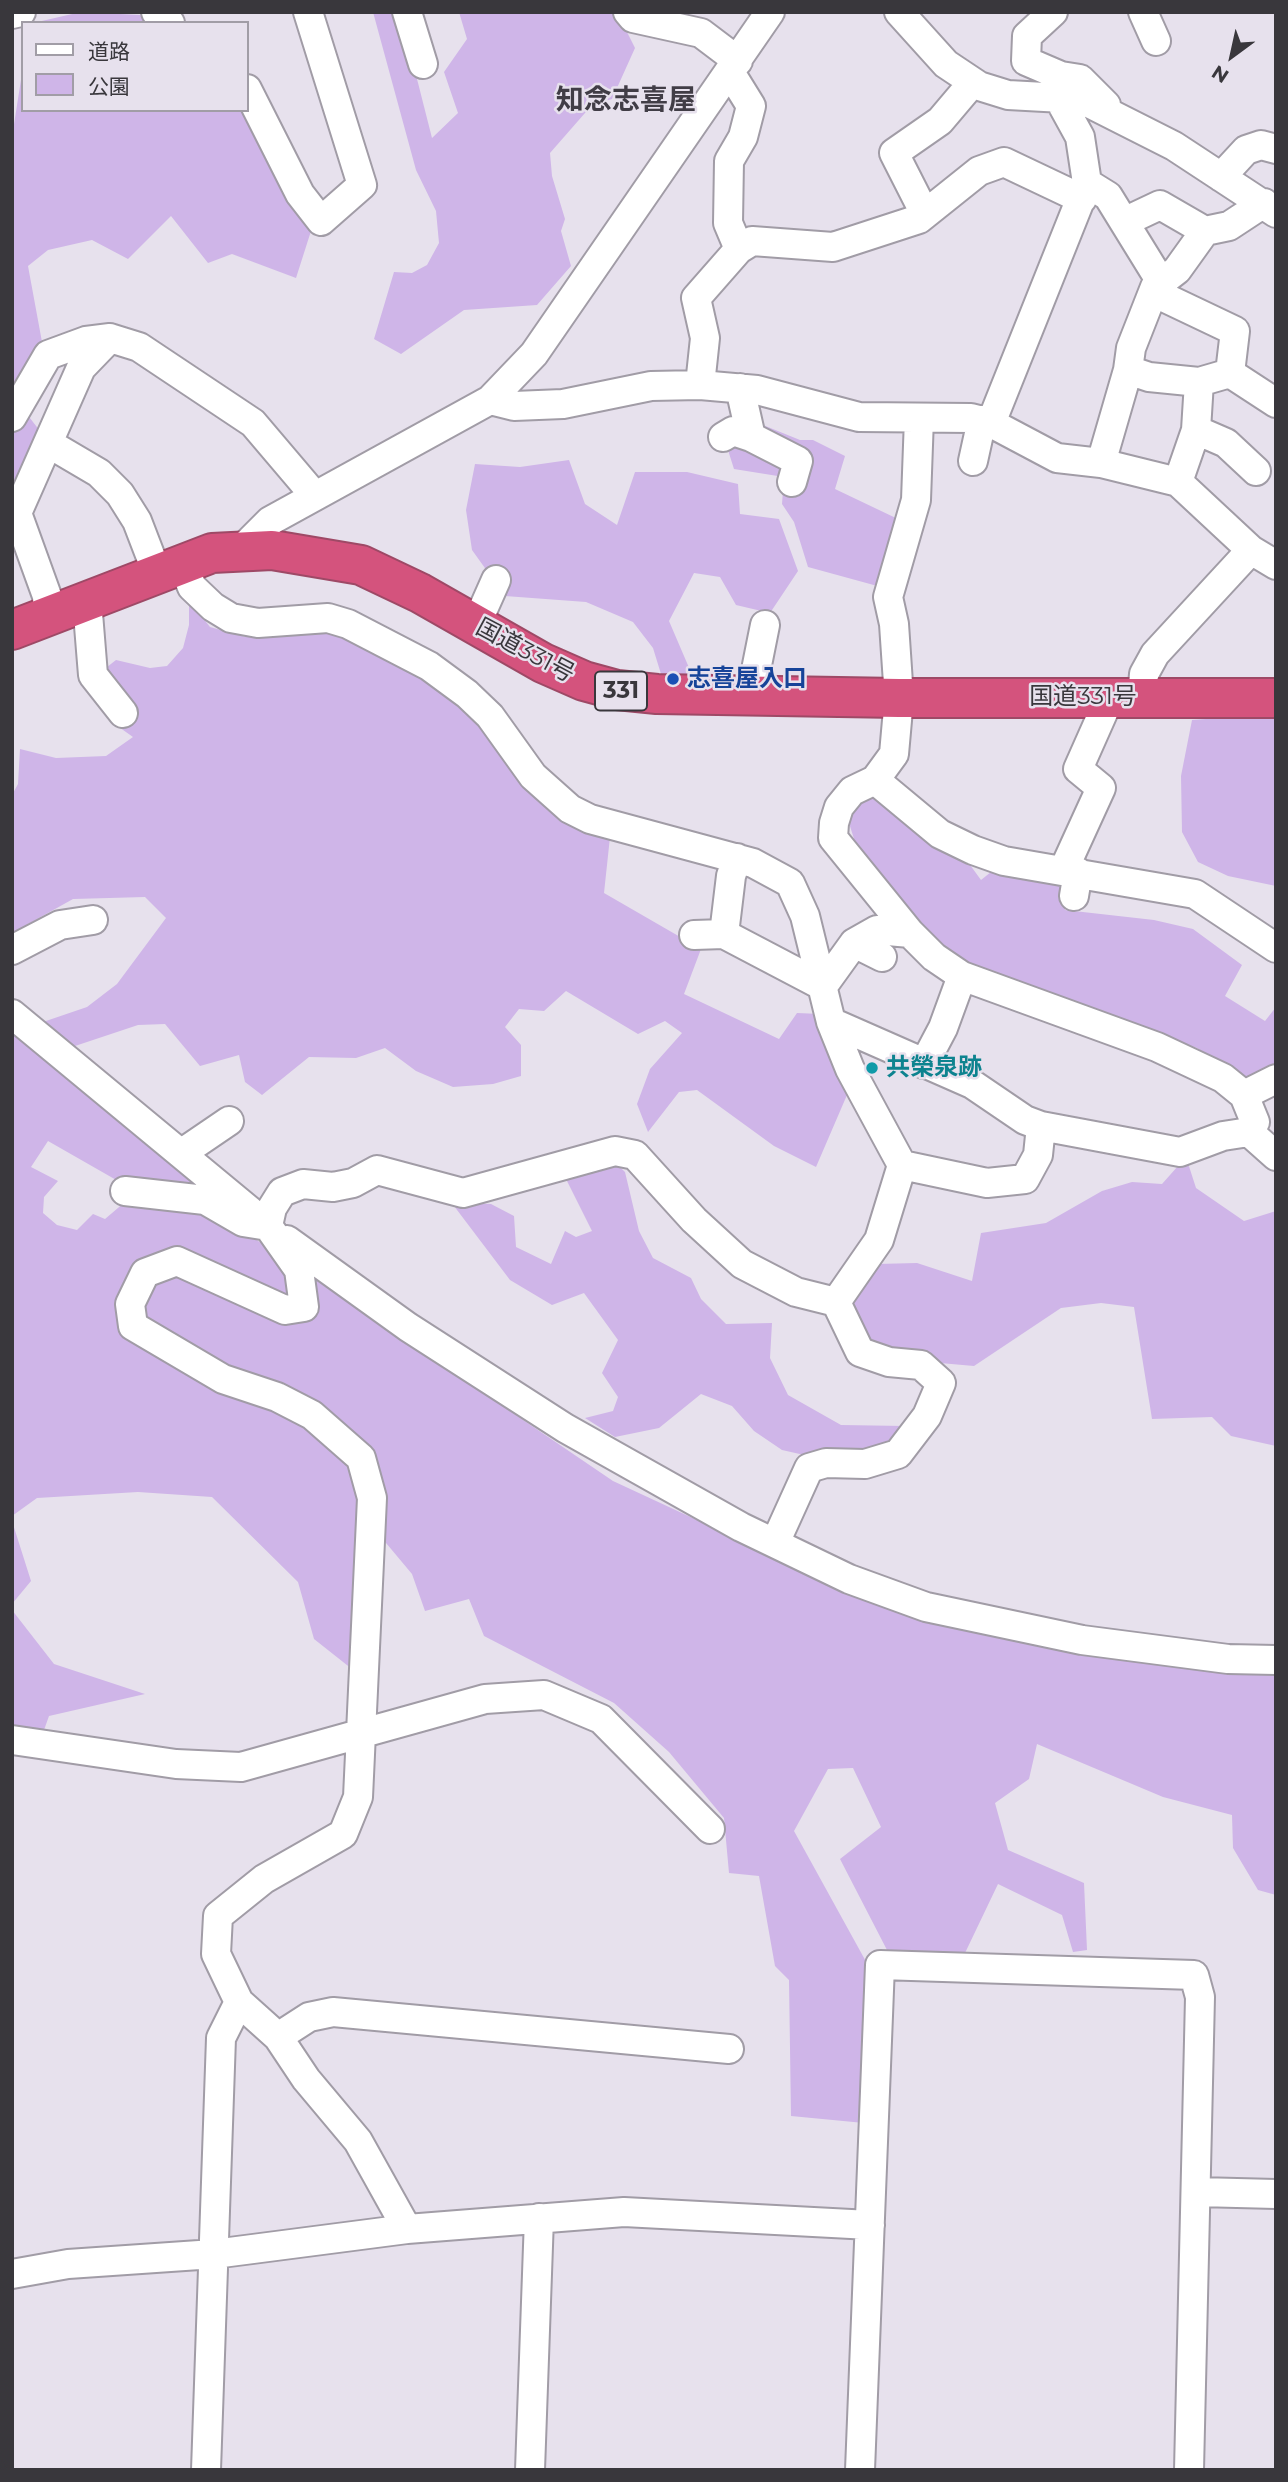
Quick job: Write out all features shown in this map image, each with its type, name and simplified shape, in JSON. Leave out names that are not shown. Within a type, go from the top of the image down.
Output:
[{"type":"highway","name":"国道331号","points":[[12,629],[48,618],[212,553],[242,550],[298,553],[360,565],[543,663],[601,686],[657,694],[899,698],[1276,698]]},
{"type":"street","points":[[12,14],[21,12]]},
{"type":"street","points":[[248,91],[300,194],[321,221],[362,185],[308,12]]},
{"type":"street","points":[[407,12],[422,64]]},
{"type":"street","points":[[628,12],[633,18],[701,33],[734,66],[751,106],[743,137],[729,162],[728,223],[738,249]]},
{"type":"street","points":[[242,550],[270,521],[489,400],[534,354],[770,12]]},
{"type":"street","points":[[899,12],[946,64],[973,82],[1008,95],[1081,99],[1174,146],[1270,208]]},
{"type":"street","points":[[1143,12],[1156,41]]},
{"type":"street","points":[[1044,16],[1027,36],[1026,61],[1061,76],[1080,79],[1118,117]]},
{"type":"street","points":[[925,215],[894,153],[940,121],[973,82]]},
{"type":"street","points":[[973,461],[986,422],[1085,191],[1080,137],[1058,97]]},
{"type":"street","points":[[1221,177],[1246,150],[1261,145],[1276,149]]},
{"type":"street","points":[[700,385],[705,338],[696,298],[738,249],[752,242],[833,247],[925,215],[979,171],[1004,162],[1085,191],[1108,196],[1157,287],[1236,331],[1230,373]]},
{"type":"street","points":[[1124,222],[1160,205],[1205,231],[1229,226],[1270,208]]},
{"type":"street","points":[[1101,463],[1128,370],[1131,348],[1157,287],[1177,270],[1205,231]]},
{"type":"street","points":[[12,417],[48,355],[86,341],[110,338],[139,346],[253,423],[315,496]]},
{"type":"street","points":[[48,618],[47,596],[14,523],[81,368],[110,338]]},
{"type":"street","points":[[1128,370],[1149,377],[1199,382],[1230,373],[1276,403]]},
{"type":"street","points":[[1178,482],[1196,430],[1199,382]]},
{"type":"street","points":[[489,400],[514,405],[563,404],[651,386],[700,385],[740,388],[859,417],[986,422],[1057,458],[1101,463],[1178,482],[1251,550],[1276,565]]},
{"type":"street","points":[[740,388],[751,437]]},
{"type":"street","points":[[919,418],[916,500],[888,597],[894,624],[899,698],[894,754],[875,780],[852,791],[839,807],[833,838],[910,933],[934,957],[962,976],[1157,1047],[1223,1078],[1244,1095],[1255,1122],[1249,1132]]},
{"type":"street","points":[[1196,430],[1226,443],[1256,471]]},
{"type":"street","points":[[723,437],[733,431],[798,461],[792,482]]},
{"type":"street","points":[[48,443],[99,473],[120,494],[170,568],[212,607],[231,618],[258,623],[328,618],[348,624],[429,666],[467,694],[490,716],[533,776],[570,809],[590,819],[753,863],[790,883],[805,915],[831,1022],[850,1069],[902,1165],[879,1240],[836,1302]]},
{"type":"street","points":[[1072,879],[1101,788],[1078,769],[1155,654],[1251,550]]},
{"type":"street","points":[[476,625],[496,580]]},
{"type":"street","points":[[87,601],[93,676],[123,713]]},
{"type":"street","points":[[751,695],[765,625]]},
{"type":"street","points":[[875,780],[940,834],[973,850],[1072,879],[1195,894],[1276,948]]},
{"type":"street","points":[[724,934],[731,876],[737,858]]},
{"type":"street","points":[[12,950],[60,925],[93,920]]},
{"type":"street","points":[[823,986],[854,943],[877,930],[910,933]]},
{"type":"street","points":[[694,935],[724,934],[823,986]]},
{"type":"street","points":[[854,943],[882,957]]},
{"type":"street","points":[[924,1064],[943,1028],[962,976]]},
{"type":"street","points":[[12,1014],[268,1226],[408,1327],[565,1428],[775,1543],[849,1579],[926,1607],[1082,1640],[1228,1659],[1276,1660]]},
{"type":"street","points":[[831,1022],[972,1084],[1025,1120],[1041,1126],[1180,1152],[1223,1136],[1249,1132]]},
{"type":"street","points":[[1244,1095],[1276,1079]]},
{"type":"street","points":[[181,1153],[229,1121]]},
{"type":"street","points":[[902,1165],[987,1183],[1025,1179],[1038,1155],[1041,1126]]},
{"type":"street","points":[[1249,1132],[1276,1156]]},
{"type":"street","points":[[268,1226],[272,1208],[282,1192],[303,1184],[333,1186],[353,1183],[377,1170],[463,1193],[615,1151],[635,1155],[694,1220],[742,1264],[796,1292],[836,1302]]},
{"type":"street","points":[[125,1191],[205,1200],[243,1222],[268,1226],[299,1270],[303,1307],[285,1310],[177,1261],[145,1273],[130,1304],[133,1326],[223,1379],[277,1397],[312,1415],[361,1458],[372,1498],[358,1797],[343,1834],[264,1879],[218,1916],[216,1954],[239,2002],[278,2037],[306,2079],[358,2141],[407,2230]]},
{"type":"street","points":[[775,1543],[809,1468],[826,1463],[865,1464],[898,1454],[928,1416],[941,1383],[921,1365],[889,1362],[860,1352],[836,1302]]},
{"type":"street","points":[[12,1740],[176,1764],[241,1767],[361,1736],[485,1699],[544,1695],[601,1719],[710,1829]]},
{"type":"street","points":[[860,2470],[880,1965],[1194,1975],[1200,1997],[1198,2192],[1189,2470]]},
{"type":"street","points":[[205,2470],[221,2038],[239,2002]]},
{"type":"street","points":[[278,2037],[309,2017],[333,2012],[729,2049]]},
{"type":"street","points":[[1198,2192],[1276,2194]]},
{"type":"street","points":[[12,2274],[68,2264],[214,2254],[407,2230],[624,2212],[870,2225]]},
{"type":"street","points":[[530,2470],[539,2218]]},
{"type":"green space","points":[[81,12],[140,15],[148,21],[42,21]]},
{"type":"green space","points":[[373,12],[400,12],[432,138],[458,113],[444,72],[467,39],[459,12],[617,12],[635,48],[612,99],[592,105],[550,153],[552,176],[565,219],[561,231],[571,266],[537,305],[464,310],[401,354],[374,339],[394,272],[412,273],[427,265],[439,243],[436,211],[416,170]]},
{"type":"green space","points":[[21,80],[21,112],[247,112],[311,231],[296,278],[232,254],[208,263],[171,216],[128,259],[92,240],[48,250],[28,266],[42,342],[12,394],[12,137]]},
{"type":"green space","points":[[26,413],[40,431],[12,499],[12,434]]},
{"type":"green space","points":[[758,423],[800,440],[813,440],[845,456],[835,489],[900,520],[881,587],[808,567],[794,522],[782,504],[784,477],[734,469],[727,447]]},
{"type":"green space","points":[[569,460],[585,504],[617,525],[635,472],[687,472],[738,484],[740,514],[779,519],[798,571],[770,613],[736,605],[720,577],[694,573],[669,621],[693,677],[661,674],[653,648],[633,622],[586,602],[505,596],[472,550],[466,510],[475,464],[520,467]]},
{"type":"green space","points":[[189,600],[210,627],[246,637],[326,629],[370,646],[431,684],[610,837],[604,893],[701,949],[684,994],[779,1039],[797,1013],[820,1014],[850,1088],[816,1167],[774,1146],[697,1090],[679,1092],[648,1132],[637,1104],[650,1069],[682,1033],[665,1021],[638,1034],[566,991],[544,1011],[519,1009],[505,1027],[521,1045],[521,1076],[493,1084],[453,1087],[416,1071],[385,1048],[356,1058],[309,1057],[262,1095],[245,1082],[239,1055],[200,1066],[165,1024],[138,1025],[72,1047],[43,1022],[87,1007],[117,984],[166,918],[145,897],[73,899],[12,933],[12,795],[18,784],[20,749],[56,758],[106,756],[133,737],[116,725],[88,682],[116,660],[150,668],[167,666],[183,648],[189,625]]},
{"type":"green space","points":[[1276,714],[1276,886],[1228,876],[1198,862],[1182,832],[1181,776],[1192,720]]},
{"type":"green space","points":[[867,797],[878,797],[965,858],[981,880],[991,872],[1065,883],[1065,910],[1154,920],[1193,929],[1242,965],[1225,996],[1265,1021],[1276,1007],[1276,1068],[1250,1081],[1197,1048],[960,960],[925,935],[869,867],[855,842],[849,823],[852,812]]},
{"type":"green space","points":[[12,1032],[207,1191],[118,1181],[48,1141],[31,1167],[58,1181],[44,1197],[43,1213],[57,1225],[77,1230],[93,1214],[105,1219],[125,1202],[201,1208],[249,1234],[283,1260],[295,1298],[140,1267],[124,1328],[309,1423],[354,1462],[365,1500],[357,1673],[314,1639],[298,1582],[212,1497],[138,1492],[37,1498],[12,1516]]},
{"type":"green space","points":[[1186,1157],[1196,1188],[1244,1221],[1276,1211],[1276,1446],[1231,1436],[1212,1417],[1152,1419],[1134,1307],[1101,1303],[1061,1308],[974,1366],[940,1363],[869,1343],[850,1307],[877,1264],[917,1263],[972,1281],[981,1233],[1046,1223],[1102,1191],[1132,1182],[1162,1184]]},
{"type":"green space","points":[[614,1161],[625,1172],[639,1231],[653,1258],[691,1278],[701,1299],[726,1324],[772,1323],[770,1358],[788,1395],[841,1425],[905,1426],[894,1447],[813,1457],[782,1450],[754,1431],[732,1406],[701,1394],[659,1428],[615,1437],[585,1418],[613,1411],[618,1397],[602,1373],[618,1340],[584,1293],[552,1305],[510,1280],[451,1202],[491,1204],[514,1216],[516,1247],[551,1264],[565,1231],[576,1237],[592,1231],[563,1173]]},
{"type":"green space","points":[[181,1268],[287,1319],[314,1278],[613,1481],[852,1592],[957,1629],[1079,1655],[1195,1669],[1276,1673],[1276,1895],[1258,1890],[1233,1848],[1232,1815],[1163,1797],[1037,1744],[1029,1779],[995,1803],[1008,1850],[1084,1883],[1087,1950],[1073,1952],[1062,1915],[998,1884],[965,1953],[887,1950],[840,1859],[881,1827],[853,1768],[828,1769],[794,1831],[869,1967],[864,2123],[791,2116],[789,1980],[775,1966],[759,1876],[729,1873],[724,1818],[669,1752],[614,1703],[484,1636],[469,1599],[425,1611],[412,1574],[381,1537],[366,1445],[226,1371],[143,1322],[139,1300],[155,1280]]},
{"type":"green space","points":[[12,1521],[31,1581],[12,1604]]},
{"type":"green space","points":[[12,1610],[54,1664],[145,1694],[49,1716],[44,1730],[12,1725]]},
{"type":"place","name":"志喜屋入口","points":[[673,679]]},
{"type":"place","name":"共榮泉跡","points":[[872,1068]]},
{"type":"district","name":"知念志喜屋","points":[[626,101]]}]
